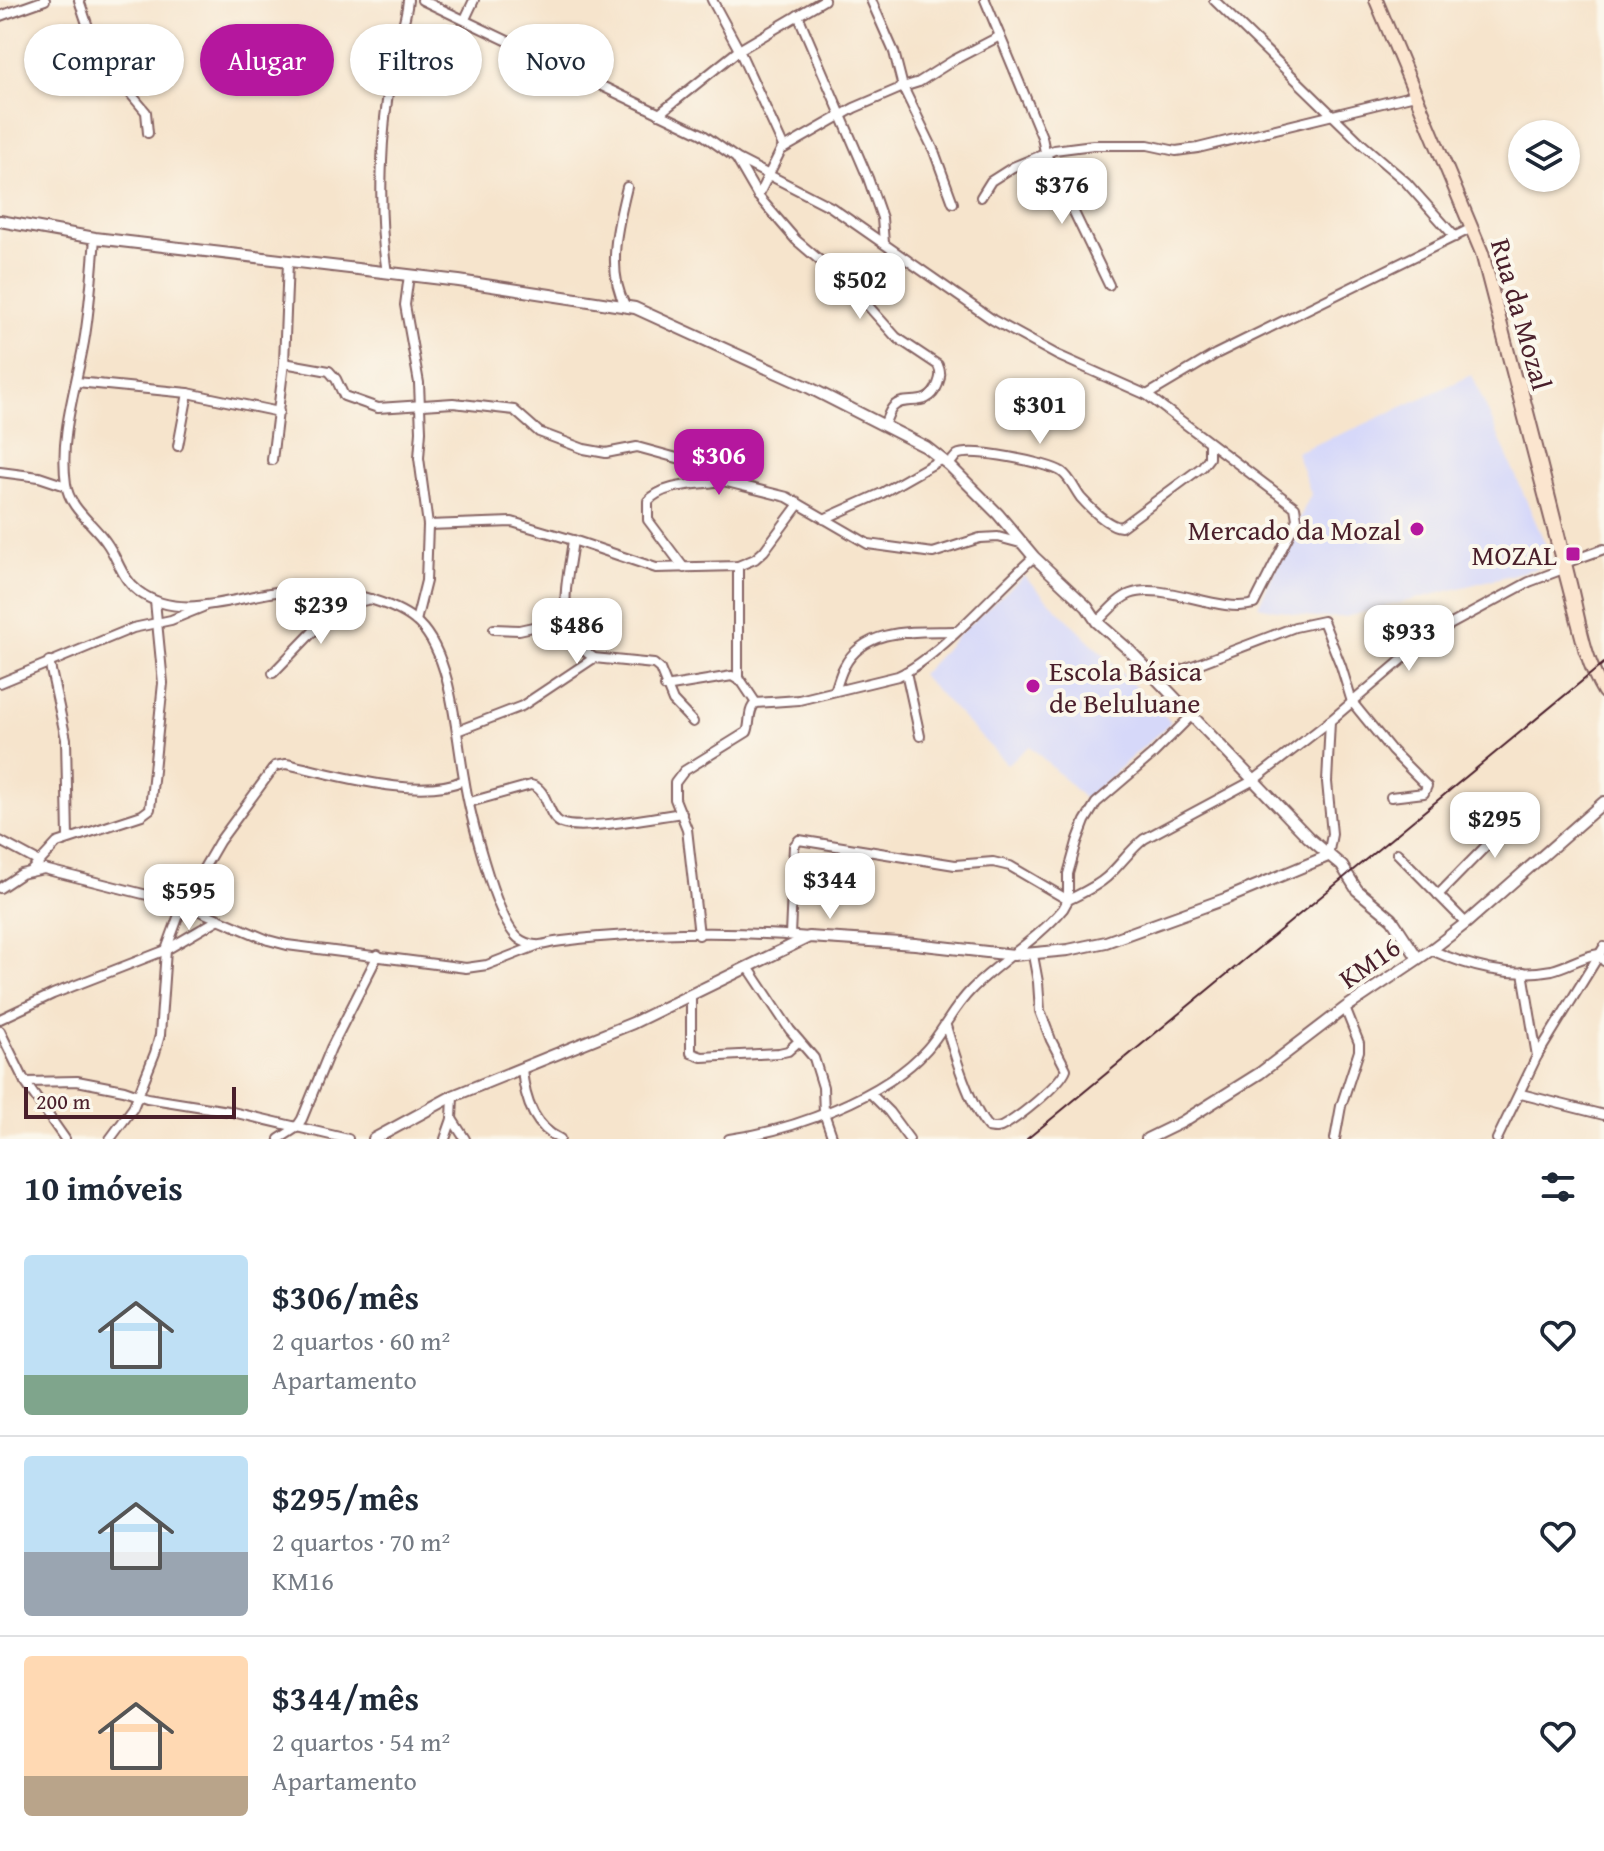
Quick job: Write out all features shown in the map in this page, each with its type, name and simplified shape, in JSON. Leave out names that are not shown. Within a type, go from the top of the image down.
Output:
[{"type":"main road","name":"Rua da Mozal","points":[[1376,0],[1472,228],[1492,287],[1586,652],[1592,673],[1604,692]]},
{"type":"main road","name":"Rua da Mozal","points":[[1519,382],[1565,566],[1586,652],[1519,382]]},
{"type":"street","points":[[0,16],[45,0]]},
{"type":"street","points":[[79,0],[97,54],[146,112],[148,133]]},
{"type":"street","points":[[387,273],[382,218],[385,133],[392,63],[404,27],[408,0]]},
{"type":"street","points":[[422,0],[702,134],[736,158],[831,207],[993,320],[1057,355],[1147,395],[1286,500],[1298,513],[1295,525],[1254,604],[1212,603],[1178,594],[1136,592],[1123,598],[1097,622]]},
{"type":"street","points":[[465,19],[474,0]]},
{"type":"street","points":[[712,0],[739,50],[784,148]]},
{"type":"street","points":[[871,0],[894,52],[903,87],[934,151],[953,203]]},
{"type":"street","points":[[985,0],[1042,137],[1045,152],[1109,285]]},
{"type":"street","points":[[1214,0],[1425,202],[1455,237]]},
{"type":"street","points":[[659,114],[739,50],[819,1]]},
{"type":"street","points":[[798,15],[882,218],[884,243]]},
{"type":"street","points":[[758,196],[771,175],[777,155],[784,148],[842,116],[919,82],[1000,36]]},
{"type":"street","points":[[981,197],[991,181],[1045,152],[1107,145],[1148,145],[1176,151],[1223,143],[1415,95]]},
{"type":"street","points":[[736,158],[758,196],[796,240],[853,289],[896,337],[938,365],[941,371],[934,392],[922,401],[894,405],[884,425]]},
{"type":"street","points":[[625,305],[617,286],[616,253],[627,187]]},
{"type":"street","points":[[0,221],[95,238],[409,275],[625,305],[780,374],[915,440],[944,462],[1025,544],[1034,557],[1087,607],[1097,622],[1158,679],[1328,856],[1342,866],[1357,890],[1397,925],[1417,957]]},
{"type":"street","points":[[1147,395],[1216,354],[1472,228]]},
{"type":"street","points":[[95,238],[87,322],[65,440],[66,486],[72,502],[106,542],[130,583],[155,601],[174,606],[211,604],[314,589],[344,591],[356,599]]},
{"type":"street","points":[[272,460],[284,363],[288,261]]},
{"type":"street","points":[[409,275],[405,305],[414,349],[419,403],[419,458],[428,525],[426,581],[416,621]]},
{"type":"street","points":[[284,363],[329,371],[344,396],[378,408],[453,403],[514,410],[550,438],[606,453],[637,447],[699,464],[723,481]]},
{"type":"street","points":[[77,382],[188,393],[279,412]]},
{"type":"street","points":[[178,446],[188,393]]},
{"type":"street","points":[[824,519],[966,454],[1051,466],[1068,478],[1080,497],[1111,525],[1121,527],[1202,467],[1209,458],[1209,443]]},
{"type":"street","points":[[0,472],[39,477],[66,486]]},
{"type":"street","points":[[684,568],[648,520],[648,501],[655,493],[669,489],[723,481],[776,493],[859,541],[933,553],[980,538],[998,537],[1025,544]]},
{"type":"street","points":[[428,525],[498,521],[573,540],[645,565],[684,568],[738,566],[755,559],[764,551],[799,504]]},
{"type":"street","points":[[573,540],[565,620],[587,653],[594,658],[654,664],[660,669],[673,701],[693,722]]},
{"type":"street","points":[[729,1139],[764,1136],[871,1094],[914,1063],[946,1026],[969,992],[1056,917],[1068,900],[1107,877],[1144,839],[1254,780],[1330,721],[1431,635],[1529,582],[1604,549]]},
{"type":"street","points":[[756,703],[799,700],[906,672],[956,631],[1034,557]]},
{"type":"street","points":[[738,566],[738,678],[756,703]]},
{"type":"street","points":[[273,673],[331,613],[356,599],[371,599],[416,621],[438,656],[450,694],[464,780],[496,898],[518,938],[537,946]]},
{"type":"street","points":[[32,871],[57,843],[142,815],[150,809],[163,683],[155,601]]},
{"type":"street","points":[[0,683],[49,661],[211,604]]},
{"type":"street","points":[[494,629],[519,630],[565,620]]},
{"type":"street","points":[[1158,679],[1319,620],[1325,624],[1352,702],[1392,751],[1427,786],[1424,793],[1391,797]]},
{"type":"street","points":[[835,691],[844,666],[854,653],[879,637],[899,632],[956,631]]},
{"type":"street","points":[[457,731],[522,706],[594,658]]},
{"type":"street","points":[[49,661],[66,739],[68,838]]},
{"type":"street","points":[[906,672],[920,736]]},
{"type":"street","points":[[665,687],[732,676],[738,678]]},
{"type":"street","points":[[699,935],[687,829],[675,799],[675,783],[684,771],[747,732],[750,713],[756,703]]},
{"type":"street","points":[[1068,900],[1068,874],[1085,821],[1096,803],[1152,755],[1191,716]]},
{"type":"street","points":[[1328,856],[1332,834],[1327,782],[1330,721]]},
{"type":"street","points":[[110,1139],[139,1096],[160,1035],[166,950],[183,904],[219,842],[275,766],[286,764],[417,789],[440,788],[464,780]]},
{"type":"street","points":[[470,802],[531,785],[540,789],[556,819],[564,824],[618,822],[682,813]]},
{"type":"street","points":[[1438,895],[1529,802]]},
{"type":"street","name":"KM16","points":[[1147,1139],[1182,1122],[1260,1073],[1345,1008],[1431,950],[1604,802]]},
{"type":"street","points":[[790,935],[794,846],[799,840],[955,865],[1010,866],[1068,900]]},
{"type":"street","points":[[0,841],[39,862]]},
{"type":"street","points":[[1397,853],[1466,923]]},
{"type":"street","points":[[0,888],[32,871],[44,869],[183,904],[278,943],[466,968],[487,965],[537,946],[602,937],[790,935],[1033,955],[1106,942],[1225,899],[1328,856]]},
{"type":"street","points":[[0,1019],[53,994],[111,974],[166,950],[219,919]]},
{"type":"street","points":[[374,1139],[453,1096],[633,1023],[809,937]]},
{"type":"street","points":[[1431,950],[1481,969],[1523,972],[1560,968],[1587,956],[1602,954]]},
{"type":"street","points":[[1497,1139],[1537,1056],[1602,954]]},
{"type":"street","points":[[279,1139],[296,1128],[331,1048],[378,955]]},
{"type":"street","points":[[946,1026],[968,1087],[988,1127],[1000,1127],[1050,1091],[1066,1069],[1040,1011],[1033,955]]},
{"type":"street","points":[[748,967],[814,1058],[820,1072],[824,1113],[833,1139]]},
{"type":"street","points":[[1523,972],[1537,1056]]},
{"type":"street","points":[[691,995],[691,1053],[702,1057],[779,1053],[788,1051],[799,1041]]},
{"type":"street","points":[[1335,1139],[1341,1106],[1359,1051],[1359,1043],[1345,1008]]},
{"type":"street","points":[[0,1031],[25,1082],[65,1139]]},
{"type":"street","points":[[522,1068],[523,1086],[533,1112],[549,1134],[560,1139]]},
{"type":"street","points":[[25,1082],[77,1081],[348,1139]]},
{"type":"street","points":[[871,1094],[909,1139]]},
{"type":"street","points":[[1521,1094],[1604,1115]]},
{"type":"street","points":[[445,1139],[452,1119],[453,1096]]},
{"type":"street","points":[[452,1119],[465,1139]]},
{"type":"shaded area","name":"Mercado da Mozal","points":[[1472,375],[1554,564],[1345,617],[1315,618],[1258,606],[1311,494],[1296,452]]},
{"type":"shaded area","name":"Escola Básica de Beluluane","points":[[1024,576],[1171,722],[1085,799],[1030,746],[1007,764],[921,675],[961,632]]},
{"type":"railway","points":[[1027,1139],[1604,663]]},
{"type":"place","name":"Mercado da Mozal","points":[[1417,529]]},
{"type":"place","name":"MOZAL","points":[[1573,554]]},
{"type":"place","name":"Escola Básica de Beluluane","points":[[1033,686]]}]
